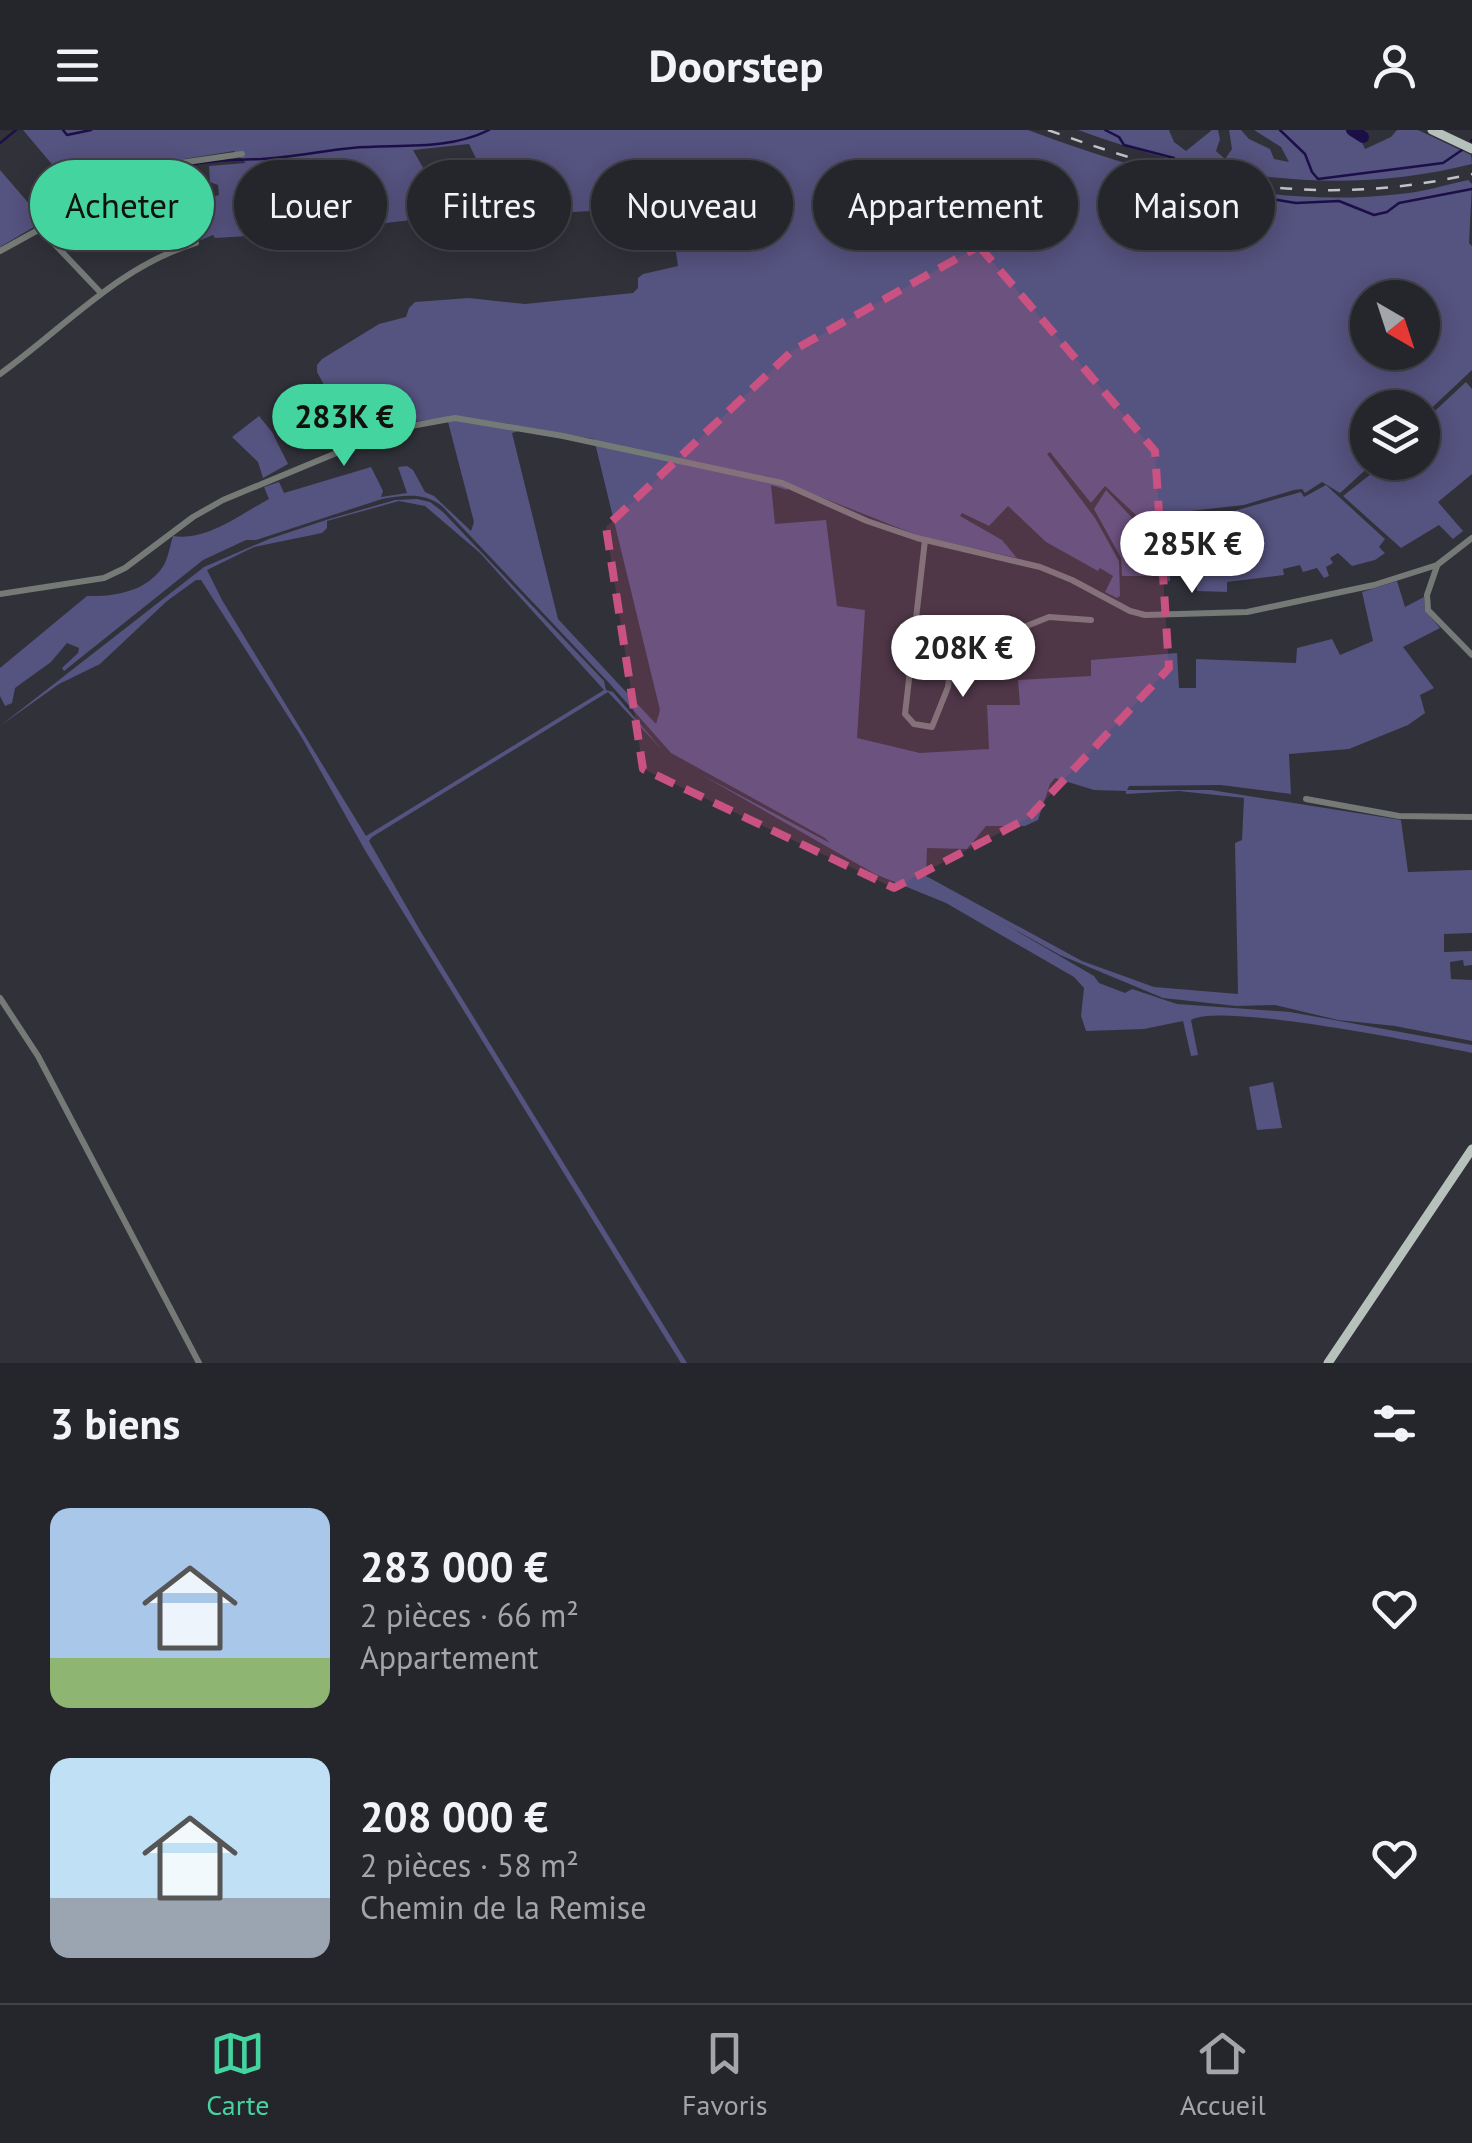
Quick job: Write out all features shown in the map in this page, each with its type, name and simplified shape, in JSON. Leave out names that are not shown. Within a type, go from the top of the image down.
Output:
[{"type":"main road","points":[[1432,130],[1472,149]]},
{"type":"main road","points":[[1328,1363],[1472,1149]]},
{"type":"street","points":[[0,251],[96,199],[180,163],[242,154]]},
{"type":"street","points":[[0,374],[101,293],[178,250]]},
{"type":"street","points":[[62,251],[101,293]]},
{"type":"street","points":[[0,594],[104,578],[223,500],[370,439],[410,426],[455,418],[562,436],[782,483],[867,521],[925,540],[1040,567],[1145,615],[1247,612],[1374,585],[1437,565],[1472,538]]},
{"type":"street","points":[[925,540],[905,714],[914,724],[932,728],[948,687],[951,660]]},
{"type":"street","points":[[1437,565],[1427,595],[1428,610],[1472,655]]},
{"type":"street","points":[[912,649],[951,660],[975,645],[1049,617],[1091,620]]},
{"type":"street","points":[[1306,799],[1399,816],[1472,818]]},
{"type":"street","points":[[0,998],[38,1056],[200,1363]]},
{"type":"highlighted area","points":[[979,246],[1155,451],[1169,668],[1028,818],[894,888],[643,769],[606,527],[792,351]]},
{"type":"shaded area","points":[[23,130],[1028,130],[1116,160],[1098,160],[1098,250],[1275,250],[1275,194],[1352,197],[1409,193],[1468,180],[1472,184],[1472,370],[1440,400],[1440,390],[1350,390],[1350,480],[1354,480],[1340,493],[1322,482],[1305,493],[1302,489],[1294,490],[1244,505],[1147,519],[1137,516],[1105,486],[1091,503],[1050,452],[1047,454],[1095,518],[1119,561],[1117,598],[1105,592],[1113,576],[1046,542],[1008,506],[989,526],[962,513],[960,516],[1002,540],[1017,558],[919,536],[788,484],[787,490],[771,485],[775,524],[826,520],[837,606],[865,610],[857,738],[920,753],[989,749],[987,705],[1020,705],[1018,680],[1091,676],[1091,660],[1177,653],[1179,688],[1196,688],[1196,659],[1296,663],[1297,648],[1332,639],[1340,655],[1373,641],[1362,592],[1397,581],[1405,607],[1424,597],[1425,610],[1440,628],[1403,647],[1434,688],[1420,695],[1425,713],[1408,725],[1349,749],[1289,754],[1291,794],[1221,785],[1129,786],[1127,790],[1211,790],[1401,820],[1408,872],[1472,870],[1472,933],[1444,934],[1444,952],[1472,951],[1472,965],[1464,966],[1463,960],[1450,962],[1451,979],[1472,980],[1472,1041],[1338,1020],[1275,1005],[1236,1006],[1163,998],[1060,955],[996,919],[1094,976],[1099,983],[1125,993],[1132,989],[1177,1004],[1290,1012],[1472,1045],[1472,1053],[1326,1026],[1241,1016],[1191,1020],[1198,1055],[1191,1056],[1183,1021],[1144,1029],[1086,1031],[1081,1016],[1084,988],[1074,977],[946,903],[875,874],[700,774],[830,843],[825,838],[671,753],[442,506],[421,497],[382,499],[246,540],[203,560],[64,671],[62,668],[79,648],[67,643],[51,662],[15,688],[12,703],[5,706],[0,696],[0,668],[87,596],[118,594],[147,583],[164,565],[173,536],[198,535],[234,519],[269,499],[264,487],[279,482],[284,493],[371,467],[383,491],[381,497],[407,493],[398,467],[407,466],[425,492],[434,496],[471,531],[474,522],[447,418],[418,421],[354,440],[317,372],[322,359],[379,324],[406,317],[415,302],[469,298],[525,304],[633,293],[643,274],[678,266],[676,250],[793,250],[793,160],[591,160],[591,211],[574,212],[571,160],[477,160],[469,144],[413,150],[419,160],[407,160],[407,221],[387,223],[387,160],[243,160],[234,151],[184,159],[48,160]],"holes":[[[529,428],[594,439],[660,710],[656,724],[558,619],[512,433]],[[1055,778],[1094,790],[1126,794],[1179,791],[1244,798],[1242,840],[1235,843],[1238,994],[1154,987],[1082,961],[926,876],[927,848],[967,849],[986,826],[1025,826],[1038,820]]]},
{"type":"shaded area","points":[[1078,130],[1169,130],[1174,142],[1186,151],[1212,130],[1218,130],[1216,151],[1225,159],[1232,149],[1229,130],[1241,130],[1249,139],[1270,149],[1274,159],[1289,162],[1281,147],[1254,130],[1348,130],[1360,138],[1365,149],[1397,130],[1418,130],[1471,155],[1472,164],[1372,180],[1322,181],[1275,177],[1275,160],[1175,160]]},
{"type":"shaded area","points":[[234,164],[234,237],[214,236],[214,196],[219,195],[218,185],[214,184],[214,166]]},
{"type":"shaded area","points":[[0,170],[30,205],[30,229],[0,247]]},
{"type":"shaded area","points":[[1466,382],[1472,389],[1472,474],[1438,502],[1463,531],[1453,539],[1439,525],[1401,548],[1343,496],[1363,480],[1440,480],[1440,406]]},
{"type":"shaded area","points":[[259,416],[288,464],[263,478],[258,462],[232,437]]},
{"type":"shaded area","points":[[1326,485],[1385,539],[1379,547],[1385,553],[1352,566],[1338,553],[1330,558],[1333,563],[1326,567],[1329,576],[1324,578],[1317,568],[1303,572],[1300,565],[1283,569],[1284,575],[1227,582],[1227,592],[1197,591],[1196,575],[1189,575],[1188,567],[1170,569],[1170,581],[1158,577],[1157,570],[1151,576],[1122,576],[1121,558],[1094,509],[1106,490],[1136,522],[1166,526],[1175,517],[1227,513],[1301,492],[1304,497]]},
{"type":"shaded area","points":[[395,500],[430,502],[443,512],[604,681],[606,690],[613,692],[663,751],[608,692],[369,841],[687,1363],[681,1363],[648,1310],[366,852],[302,738],[201,580],[167,601],[100,664],[59,684],[0,726],[204,567],[269,539],[326,520]],"holes":[[[399,501],[425,506],[480,553],[604,690],[366,836],[207,570],[254,547],[322,533],[327,521]]]},
{"type":"shaded area","points":[[1273,1082],[1282,1128],[1257,1130],[1249,1087]]},
{"type":"waterway","points":[[0,143],[16,130]]},
{"type":"waterway","points":[[63,130],[67,135],[91,130]]},
{"type":"waterway","points":[[214,161],[439,144],[489,130]]},
{"type":"waterway","points":[[1105,130],[1119,137],[1124,145],[1174,160]]},
{"type":"waterway","points":[[1280,130],[1305,154],[1318,179],[1443,163],[1462,150]]},
{"type":"waterway","points":[[1352,130],[1363,137]]},
{"type":"waterway","points":[[1275,200],[1296,203],[1339,201],[1374,215],[1399,203],[1472,189]]},
{"type":"railway","points":[[1048,130],[1155,165],[1257,185],[1308,190],[1360,189],[1472,174]]}]
